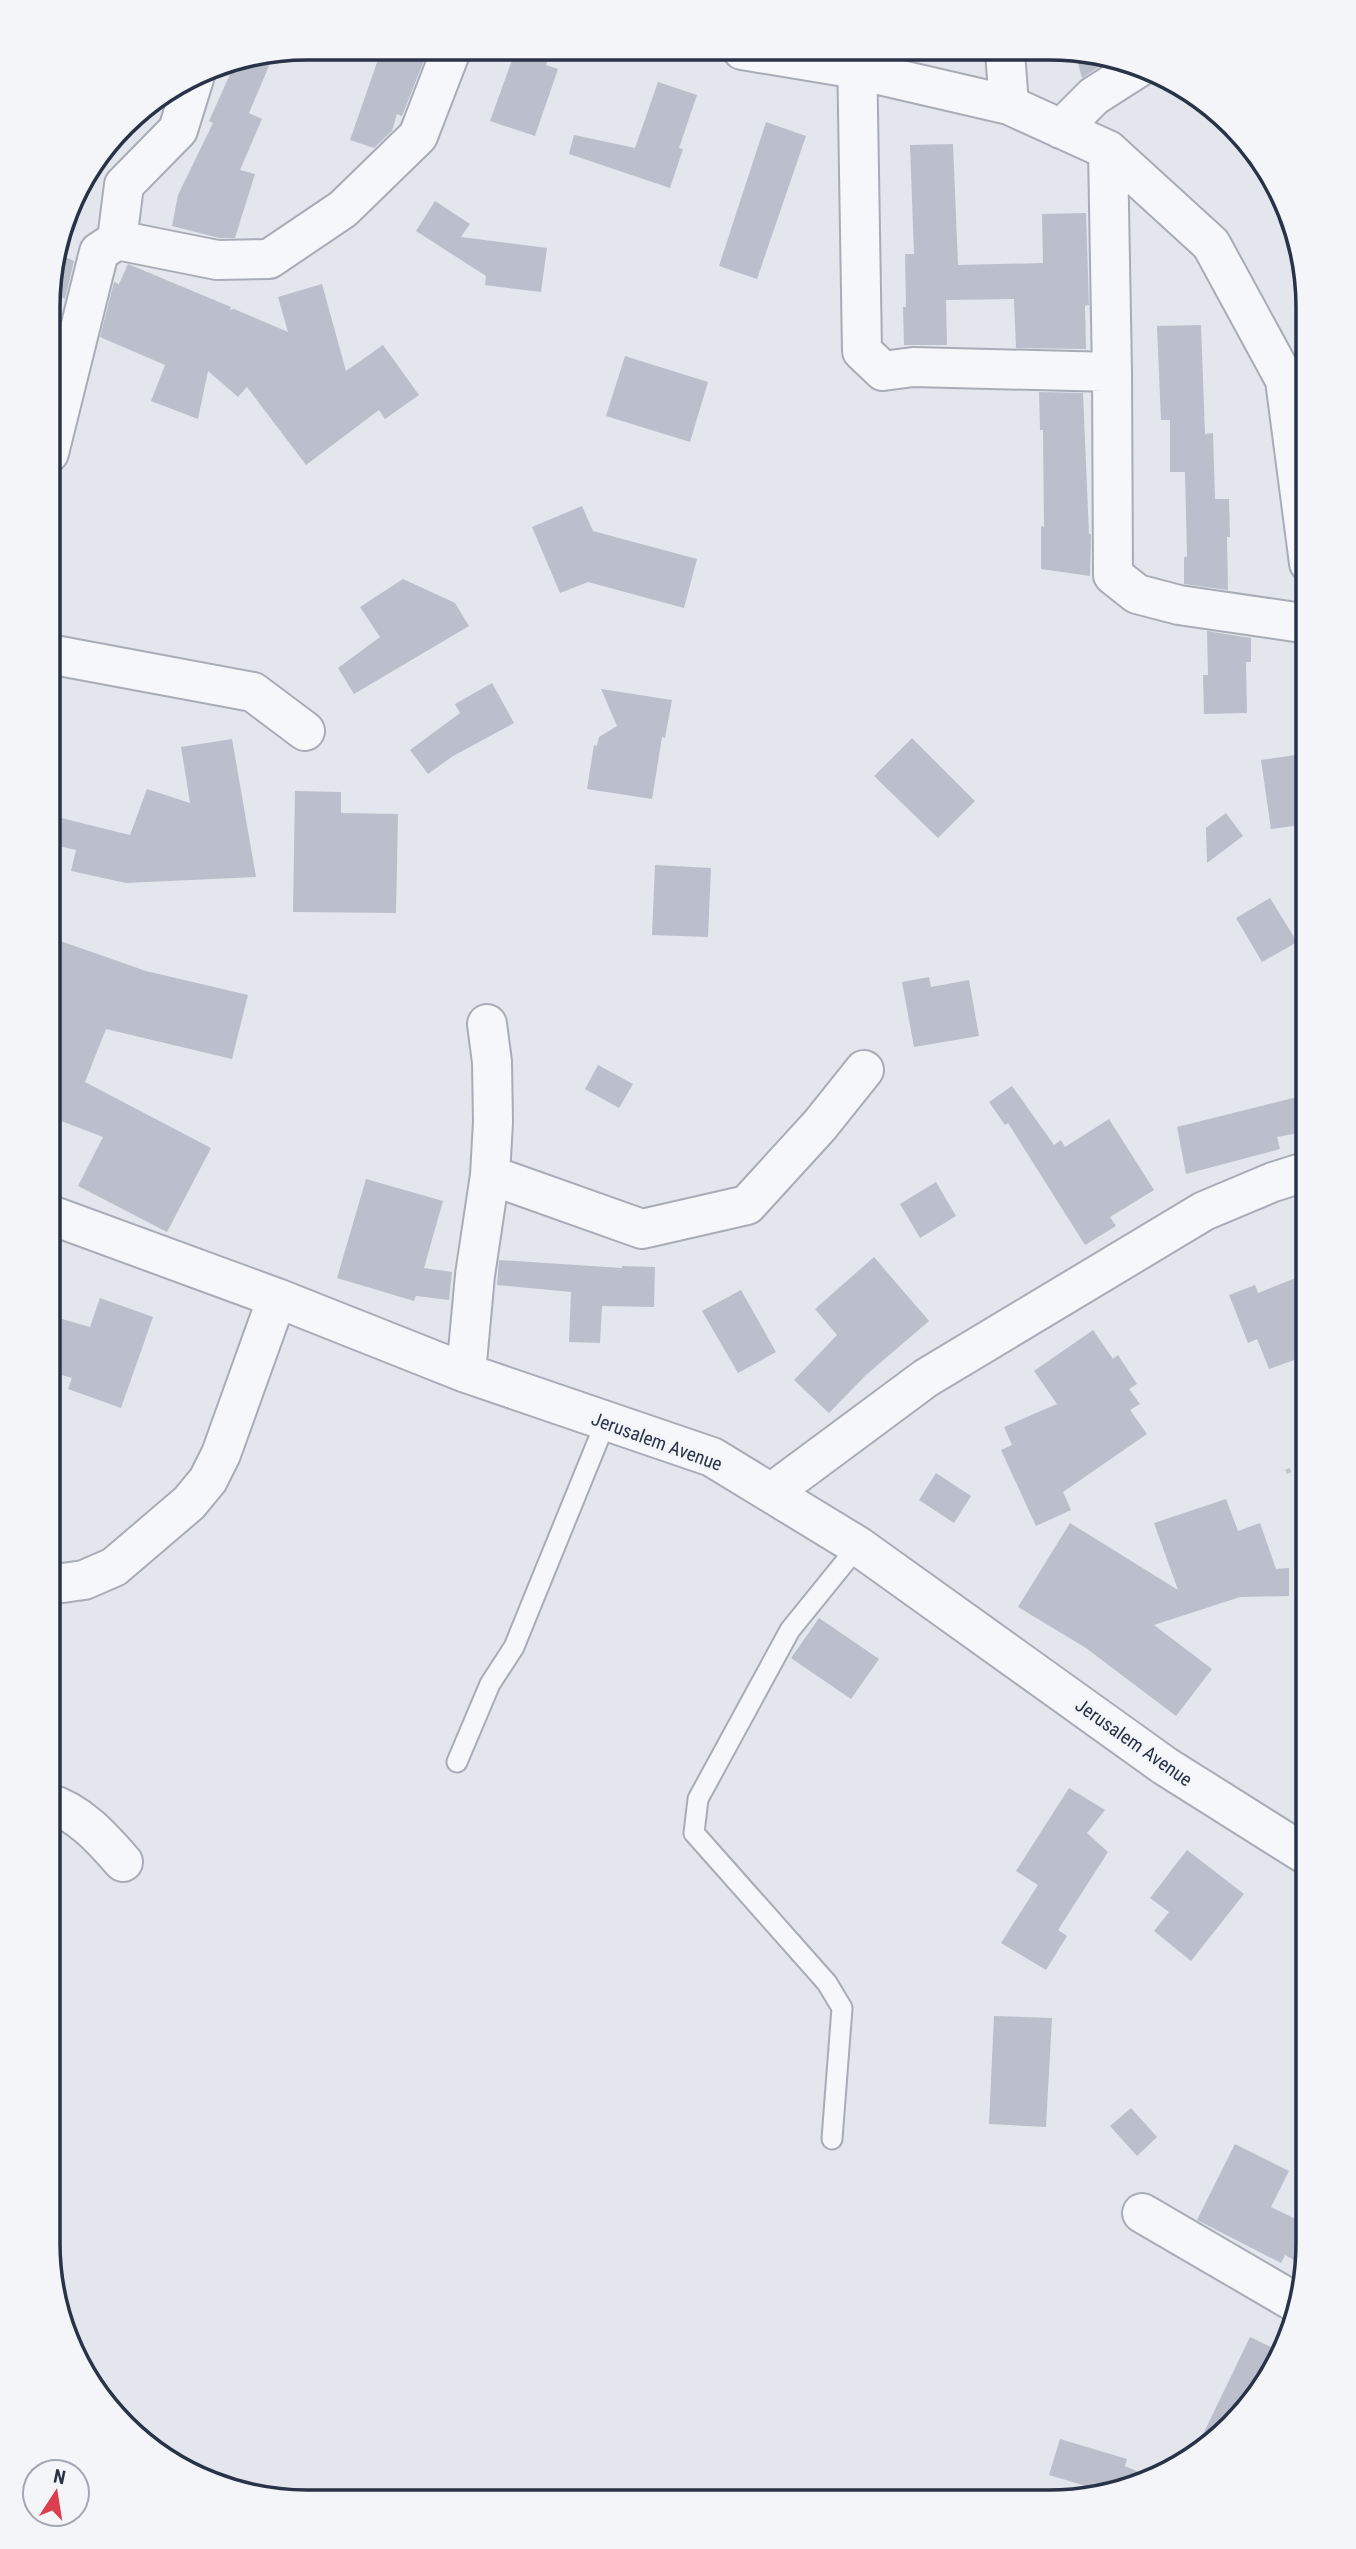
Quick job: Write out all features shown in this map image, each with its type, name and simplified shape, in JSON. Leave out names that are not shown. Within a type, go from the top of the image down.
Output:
[{"type":"street","points":[[60,409],[99,251],[117,240],[217,260],[269,259],[343,209],[418,136],[447,60]]},
{"type":"street","points":[[1112,372],[913,367],[883,371],[862,351],[857,60],[1009,105],[1108,150],[1211,244],[1296,369]]},
{"type":"street","points":[[1006,60],[1009,105]]},
{"type":"street","points":[[1061,129],[1094,96],[1130,73]]},
{"type":"street","points":[[117,240],[124,186],[178,130],[191,89]]},
{"type":"street","points":[[1108,150],[1113,575],[1136,594],[1169,602],[1296,622]]},
{"type":"street","points":[[60,656],[253,692],[305,731]]},
{"type":"street","points":[[466,1373],[475,1275],[490,1175],[492,1062],[486,1024]]},
{"type":"street","points":[[490,1175],[642,1229],[747,1205],[820,1125],[864,1070]]},
{"type":"street","points":[[771,1493],[938,1370],[1204,1211],[1296,1175]]},
{"type":"street","name":"Jerusalem Avenue","points":[[60,1218],[277,1298],[466,1373],[712,1457],[858,1546],[1165,1766],[1296,1848]]},
{"type":"street","points":[[60,1583],[84,1580],[114,1567],[189,1503],[208,1480],[221,1454],[277,1298]]},
{"type":"street","points":[[60,1807],[103,1839],[123,1861]]},
{"type":"street","points":[[1142,2213],[1290,2299]]},
{"type":"lane","points":[[457,1762],[490,1684],[514,1647],[606,1421]]},
{"type":"lane","points":[[832,2139],[842,2008],[827,1983],[694,1833],[698,1799],[790,1630],[858,1546]]},
{"type":"path","points":[[1286,1472],[1296,1467]]},
{"type":"building","points":[[378,60],[424,60],[402,116],[397,114],[392,131],[374,148],[350,140]]},
{"type":"building","points":[[512,60],[548,60],[546,65],[558,69],[535,136],[490,121]]},
{"type":"building","points":[[1078,62],[1102,65],[1082,78]]},
{"type":"building","points":[[270,63],[249,113],[262,119],[240,170],[255,174],[235,238],[219,238],[172,226],[178,195],[213,123],[209,121],[231,72]]},
{"type":"building","points":[[658,82],[697,95],[679,148],[683,149],[670,188],[569,154],[574,135],[635,148]]},
{"type":"building","points":[[766,122],[806,136],[757,279],[719,266]]},
{"type":"building","points":[[953,144],[958,265],[1043,263],[1042,214],[1086,213],[1089,305],[1085,306],[1086,349],[1016,348],[1014,299],[946,300],[947,345],[904,345],[905,254],[914,254],[910,145]]},
{"type":"building","points":[[435,201],[470,224],[461,237],[547,248],[541,292],[485,285],[486,276],[416,231]]},
{"type":"building","points":[[64,259],[74,261],[65,299],[60,297]]},
{"type":"building","points":[[128,264],[231,307],[230,310],[234,309],[288,332],[278,297],[322,284],[346,371],[383,345],[419,395],[385,419],[379,410],[306,465],[247,387],[238,397],[208,371],[198,419],[151,401],[165,365],[100,337],[114,282],[119,284]]},
{"type":"building","points":[[1201,325],[1205,434],[1213,433],[1215,499],[1229,499],[1228,590],[1184,584],[1184,557],[1187,557],[1185,472],[1170,472],[1170,420],[1161,420],[1157,326]]},
{"type":"building","points":[[625,356],[708,382],[690,442],[606,416]]},
{"type":"building","points":[[1039,392],[1083,393],[1091,534],[1090,576],[1041,569],[1041,526],[1044,527],[1043,430],[1040,430]]},
{"type":"building","points":[[582,506],[593,531],[697,559],[684,608],[588,582],[560,593],[532,527]]},
{"type":"building","points":[[403,579],[455,603],[469,626],[354,694],[338,668],[380,637],[360,607]]},
{"type":"building","points":[[1207,631],[1251,638],[1251,662],[1246,662],[1247,713],[1204,714],[1203,675],[1208,675]]},
{"type":"building","points":[[492,683],[514,723],[453,756],[428,774],[410,750],[460,713],[455,704]]},
{"type":"building","points":[[601,689],[672,700],[665,738],[662,737],[652,799],[587,789],[594,745],[597,746],[599,737],[617,726]]},
{"type":"building","points":[[912,738],[975,801],[938,838],[874,776]]},
{"type":"building","points":[[232,739],[256,877],[126,883],[71,871],[76,850],[60,846],[60,818],[130,835],[147,789],[190,803],[181,747]]},
{"type":"building","points":[[1296,755],[1296,826],[1271,829],[1261,760]]},
{"type":"building","points":[[295,791],[341,792],[341,813],[398,814],[396,913],[293,912]]},
{"type":"building","points":[[1226,813],[1243,836],[1207,863],[1206,828]]},
{"type":"building","points":[[655,865],[711,868],[708,937],[652,935]]},
{"type":"building","points":[[1270,898],[1296,943],[1262,962],[1236,918]]},
{"type":"building","points":[[60,941],[146,971],[248,995],[232,1059],[106,1029],[85,1082],[211,1148],[167,1232],[78,1186],[103,1137],[60,1121]]},
{"type":"building","points":[[929,977],[931,987],[969,980],[979,1036],[914,1047],[902,982]]},
{"type":"building","points":[[598,1065],[633,1084],[619,1108],[585,1089]]},
{"type":"building","points":[[1012,1086],[1054,1145],[1061,1140],[1065,1147],[1109,1119],[1154,1190],[1110,1217],[1116,1226],[1085,1245],[1008,1123],[1005,1125],[989,1102]]},
{"type":"building","points":[[1296,1097],[1296,1133],[1277,1137],[1280,1149],[1186,1174],[1177,1127]]},
{"type":"building","points":[[366,1179],[443,1201],[424,1268],[452,1272],[449,1300],[416,1296],[414,1301],[337,1278]]},
{"type":"building","points":[[936,1182],[956,1216],[920,1238],[900,1204]]},
{"type":"building","points":[[874,1257],[929,1321],[866,1375],[829,1413],[794,1380],[837,1335],[815,1309]]},
{"type":"building","points":[[499,1260],[622,1268],[655,1267],[654,1307],[602,1306],[600,1343],[569,1342],[571,1292],[497,1285]]},
{"type":"building","points":[[1296,1278],[1296,1359],[1269,1369],[1257,1339],[1248,1343],[1229,1295],[1255,1285],[1258,1293]]},
{"type":"building","points":[[741,1290],[776,1352],[738,1373],[702,1311]]},
{"type":"building","points":[[100,1298],[153,1317],[121,1408],[68,1389],[72,1378],[60,1374],[60,1318],[90,1327]]},
{"type":"building","points":[[1093,1330],[1113,1359],[1118,1355],[1137,1384],[1129,1389],[1140,1404],[1130,1410],[1147,1434],[1063,1492],[1071,1510],[1036,1526],[1001,1450],[1012,1445],[1004,1427],[1057,1404],[1034,1371]]},
{"type":"building","points":[[936,1473],[971,1496],[954,1523],[919,1500]]},
{"type":"building","points":[[1226,1499],[1238,1531],[1260,1523],[1276,1569],[1289,1568],[1289,1596],[1240,1597],[1154,1625],[1212,1669],[1176,1716],[1086,1648],[1018,1607],[1070,1523],[1178,1590],[1154,1523]]},
{"type":"building","points":[[819,1618],[879,1659],[851,1699],[791,1658]]},
{"type":"building","points":[[1069,1788],[1105,1810],[1087,1833],[1108,1852],[1058,1930],[1067,1936],[1046,1970],[1001,1943],[1038,1885],[1016,1871]]},
{"type":"building","points":[[1187,1850],[1244,1894],[1191,1961],[1154,1931],[1169,1912],[1150,1898]]},
{"type":"building","points":[[994,2016],[1052,2018],[1046,2127],[989,2124]]},
{"type":"building","points":[[1131,2108],[1157,2137],[1137,2156],[1110,2126]]},
{"type":"building","points":[[1235,2144],[1289,2171],[1271,2207],[1296,2219],[1296,2261],[1285,2255],[1281,2263],[1197,2220]]},
{"type":"building","points":[[1250,2337],[1273,2348],[1245,2393],[1202,2436]]},
{"type":"building","points":[[1060,2439],[1127,2459],[1125,2466],[1140,2472],[1087,2486],[1049,2475]]}]
